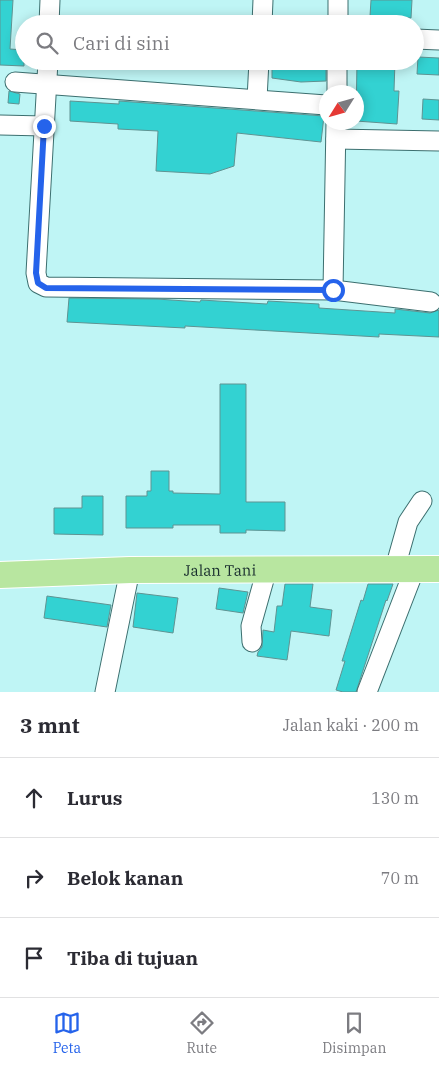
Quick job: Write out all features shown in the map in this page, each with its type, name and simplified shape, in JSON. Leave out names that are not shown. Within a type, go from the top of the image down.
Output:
[{"type":"highway","name":"Jalan Tani","points":[[0,575],[130,570],[416,569]]},
{"type":"street","points":[[49,15],[50,0]]},
{"type":"street","points":[[262,15],[263,0]]},
{"type":"street","points":[[338,0],[338,15]]},
{"type":"street","points":[[424,39],[439,40]]},
{"type":"street","points":[[48,70],[36,273],[38,283],[46,288],[333,290],[431,302]]},
{"type":"street","points":[[257,99],[259,70]]},
{"type":"street","points":[[337,85],[338,70]]},
{"type":"street","points":[[15,82],[257,99],[319,105]]},
{"type":"street","points":[[0,125],[44,126]]},
{"type":"street","points":[[333,290],[336,131],[439,141]]},
{"type":"street","points":[[367,692],[416,569],[408,522],[422,501]]},
{"type":"street","points":[[252,642],[251,626],[267,569]]},
{"type":"street","points":[[105,692],[130,570]]},
{"type":"building","points":[[0,0],[13,0],[10,49],[15,49],[15,66],[0,65]]},
{"type":"building","points":[[371,0],[412,0],[411,15],[370,15]]},
{"type":"building","points":[[424,57],[439,58],[439,75],[417,74],[417,70],[424,70]]},
{"type":"building","points":[[272,70],[326,70],[326,81],[301,82],[272,78]]},
{"type":"building","points":[[357,70],[395,70],[394,91],[399,91],[397,124],[364,122],[364,85],[357,85]]},
{"type":"building","points":[[9,91],[20,94],[19,104],[8,103]]},
{"type":"building","points":[[423,99],[439,100],[439,120],[422,119]]},
{"type":"building","points":[[70,101],[119,104],[119,101],[319,116],[319,130],[322,130],[321,142],[237,133],[234,166],[210,174],[156,171],[158,131],[118,129],[118,124],[70,121]]},
{"type":"building","points":[[69,298],[157,299],[200,302],[201,300],[267,304],[268,301],[319,304],[319,308],[395,313],[395,309],[430,313],[439,310],[439,337],[379,334],[379,337],[185,326],[185,328],[67,322]]},
{"type":"building","points":[[220,384],[246,384],[246,502],[285,502],[285,531],[246,530],[246,533],[220,533],[220,525],[126,528],[126,496],[147,496],[147,491],[151,491],[151,471],[169,471],[169,491],[173,491],[173,493],[220,494]]},
{"type":"building","points":[[82,496],[103,496],[103,535],[54,534],[54,508],[82,508]]},
{"type":"building","points":[[285,584],[313,584],[310,607],[332,610],[329,636],[291,631],[287,660],[257,656],[262,647],[263,630],[274,632],[277,606],[282,606]]},
{"type":"building","points":[[368,584],[393,584],[356,692],[343,692],[336,690],[345,661],[342,661],[361,600],[363,601]]},
{"type":"building","points":[[219,588],[248,592],[243,613],[216,609]]},
{"type":"building","points":[[137,593],[178,598],[173,633],[133,627]]},
{"type":"building","points":[[47,596],[111,605],[107,627],[44,618]]},
{"type":"route","points":[[44,126],[36,273],[38,283],[46,288],[333,290]]}]
